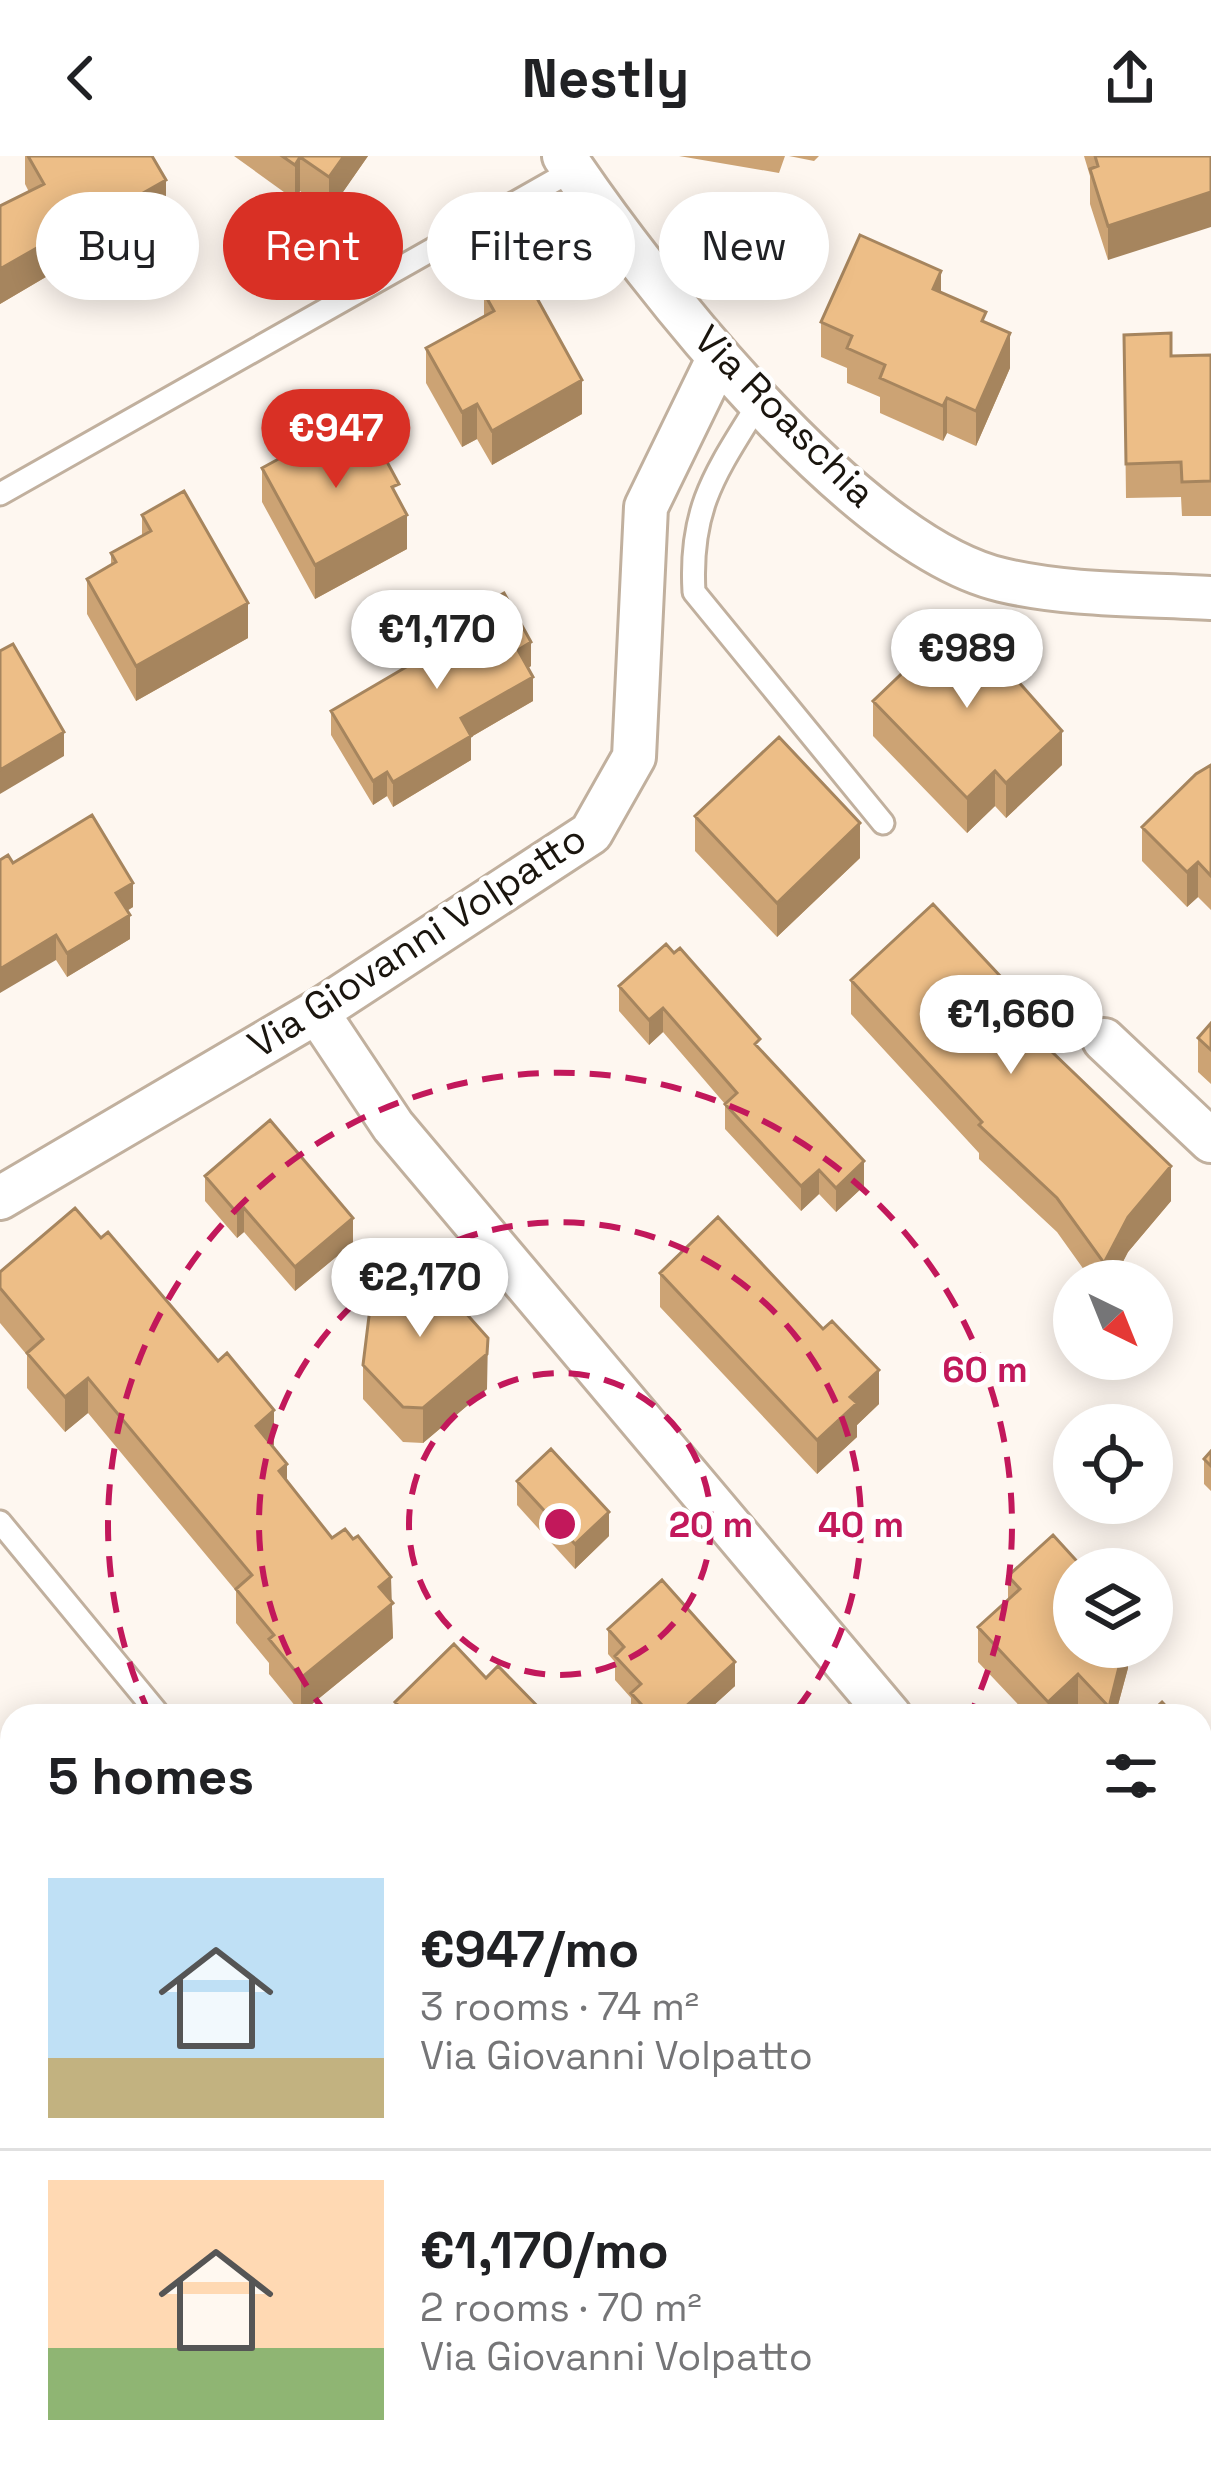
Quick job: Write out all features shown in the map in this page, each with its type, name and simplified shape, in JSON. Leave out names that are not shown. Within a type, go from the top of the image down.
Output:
[{"type":"street","name":"Via Roaschia","points":[[568,163],[718,359],[829,472],[954,563],[1003,580],[1211,598]]},
{"type":"street","name":"Via Giovanni Volpatto","points":[[0,1198],[317,1012],[592,832],[634,757],[646,507],[718,359]]},
{"type":"street","points":[[317,1012],[393,1126],[880,1704]]},
{"type":"street","points":[[1104,1040],[1211,1142]]},
{"type":"lane","points":[[0,494],[568,163]]},
{"type":"lane","points":[[760,401],[709,484],[691,543],[694,592],[883,824]]},
{"type":"lane","points":[[0,1522],[150,1704]]},
{"type":"building","points":[[28,156],[152,156],[166,180],[145,192],[36,192],[36,248],[0,269],[0,206],[44,184]]},
{"type":"building","points":[[282,156],[344,156],[329,177],[300,157],[295,165]]},
{"type":"building","points":[[1095,156],[1211,156],[1211,192],[1108,226],[1090,169],[1098,166]]},
{"type":"building","points":[[860,235],[941,271],[933,289],[986,312],[982,321],[1010,333],[976,411],[947,398],[943,406],[880,378],[885,365],[847,348],[852,336],[821,322]]},
{"type":"building","points":[[488,300],[538,300],[582,380],[492,431],[477,404],[462,412],[426,348],[494,311]]},
{"type":"building","points":[[1171,333],[1171,356],[1211,355],[1211,481],[1182,482],[1181,462],[1126,464],[1124,335]]},
{"type":"building","points":[[366,423],[399,484],[392,487],[407,515],[315,565],[262,468],[339,426],[344,436]]},
{"type":"building","points":[[184,491],[248,603],[136,666],[87,579],[116,562],[111,553],[151,531],[142,515]]},
{"type":"building","points":[[504,593],[531,642],[518,650],[533,677],[461,718],[471,736],[393,782],[387,772],[373,781],[331,711],[425,656],[418,643]]},
{"type":"building","points":[[961,617],[1062,731],[1006,783],[995,771],[967,798],[873,701]]},
{"type":"building","points":[[13,644],[64,732],[0,770],[0,651]]},
{"type":"building","points":[[779,737],[860,823],[777,903],[695,816]]},
{"type":"building","points":[[1211,765],[1211,876],[1198,862],[1187,872],[1142,827]]},
{"type":"building","points":[[92,815],[133,883],[116,893],[130,915],[67,953],[56,935],[0,969],[0,860],[8,855],[13,863]]},
{"type":"building","points":[[933,904],[1015,992],[1002,1004],[1171,1166],[1128,1217],[1106,1260],[1057,1198],[979,1125],[982,1122],[851,980]]},
{"type":"building","points":[[666,944],[674,953],[680,948],[760,1039],[755,1044],[864,1161],[836,1188],[819,1170],[801,1186],[725,1104],[737,1093],[663,1008],[649,1020],[619,986]]},
{"type":"building","points":[[1211,1023],[1211,1050],[1198,1038]]},
{"type":"building","points":[[270,1120],[353,1218],[295,1267],[244,1208],[237,1213],[205,1176]]},
{"type":"building","points":[[75,1208],[101,1238],[108,1232],[218,1361],[227,1353],[274,1410],[256,1426],[287,1464],[279,1471],[332,1538],[345,1529],[353,1539],[358,1536],[391,1577],[379,1587],[393,1603],[301,1678],[236,1589],[252,1575],[88,1378],[65,1397],[27,1353],[43,1339],[0,1288],[0,1272]]},
{"type":"building","points":[[718,1217],[823,1329],[832,1321],[879,1370],[850,1397],[857,1403],[817,1440],[660,1273]]},
{"type":"building","points":[[407,1269],[431,1274],[488,1338],[487,1354],[423,1408],[403,1407],[363,1365],[371,1300]]},
{"type":"building","points":[[551,1449],[609,1512],[575,1544],[517,1481]]},
{"type":"building","points":[[1053,1535],[1065,1548],[1053,1548],[1053,1668],[1119,1668],[1110,1704],[1078,1674],[1048,1702],[978,1627],[1020,1589],[1008,1576]]},
{"type":"building","points":[[662,1580],[735,1662],[688,1704],[641,1704],[631,1693],[641,1684],[615,1656],[624,1647],[608,1629]]},
{"type":"building","points":[[454,1644],[486,1678],[498,1666],[535,1704],[397,1704]]}]
